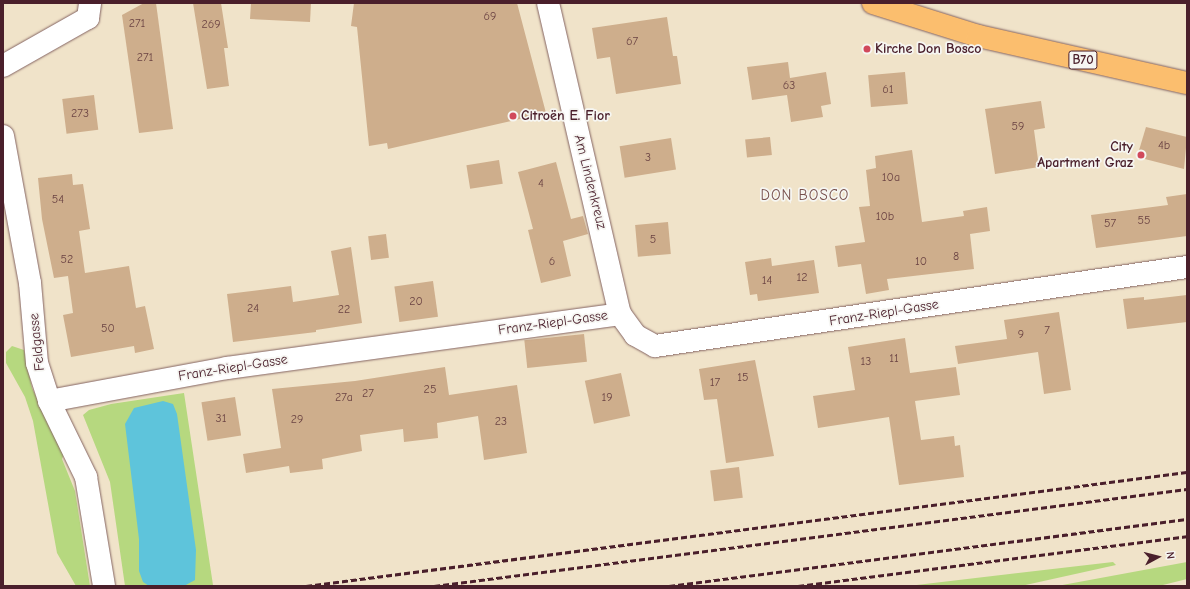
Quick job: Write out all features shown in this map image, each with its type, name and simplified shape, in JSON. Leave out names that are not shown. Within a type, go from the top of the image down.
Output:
[{"type":"main road","name":"B70","points":[[873,3],[978,36],[1187,83]]},
{"type":"street","points":[[3,66],[88,18],[90,3]]},
{"type":"street","name":"Am Lindenkreuz","points":[[548,3],[620,314]]},
{"type":"street","name":"Feldgasse","points":[[3,136],[30,283],[37,363],[49,401],[86,477],[104,586]]},
{"type":"street","name":"Franz-Riepl-Gasse","points":[[49,401],[227,368],[620,314],[635,335],[655,346],[1187,267]]},
{"type":"green space","points":[[12,346],[24,350],[32,388],[64,454],[62,459],[75,491],[90,586],[76,586],[57,553],[33,421],[25,397],[6,363],[6,352]]},
{"type":"green space","points":[[184,393],[213,585],[125,586],[110,482],[83,415],[89,410],[111,404]]},
{"type":"green space","points":[[1113,562],[1116,565],[1021,586],[908,586]]},
{"type":"green space","points":[[1187,562],[1187,579],[1159,586],[1057,586]]},
{"type":"water","points":[[163,401],[173,404],[177,414],[196,550],[195,580],[184,586],[149,586],[143,582],[139,571],[139,539],[125,424],[134,408]]},
{"type":"building","points":[[144,3],[156,3],[173,129],[139,133],[122,15]]},
{"type":"building","points":[[193,3],[221,3],[228,48],[224,48],[229,86],[207,89]]},
{"type":"building","points":[[251,3],[311,3],[310,22],[250,19]]},
{"type":"building","points":[[354,3],[517,3],[546,113],[388,149],[387,143],[369,146],[357,27],[351,26]]},
{"type":"building","points":[[667,17],[673,56],[677,56],[681,84],[616,94],[610,57],[597,59],[592,28]]},
{"type":"building","points":[[788,62],[790,78],[826,72],[831,104],[821,106],[823,117],[791,122],[787,95],[752,100],[747,67]]},
{"type":"building","points":[[905,72],[908,104],[871,107],[868,75]]},
{"type":"building","points":[[94,95],[98,130],[67,134],[62,99]]},
{"type":"building","points":[[1041,101],[1045,128],[1034,130],[1039,167],[995,174],[985,109]]},
{"type":"building","points":[[1146,127],[1187,137],[1184,169],[1137,157]]},
{"type":"building","points":[[770,137],[772,155],[747,158],[745,140]]},
{"type":"building","points":[[671,138],[676,170],[625,178],[620,146]]},
{"type":"building","points":[[912,150],[922,222],[964,216],[963,211],[987,207],[990,231],[970,234],[974,269],[887,279],[889,290],[866,294],[861,264],[838,267],[835,246],[865,242],[859,207],[870,206],[866,170],[876,168],[875,156]]},
{"type":"building","points":[[499,160],[503,184],[470,189],[466,165]]},
{"type":"building","points":[[556,162],[571,219],[583,216],[588,234],[563,241],[571,276],[541,283],[528,230],[533,229],[518,172]]},
{"type":"building","points":[[72,174],[73,185],[83,184],[90,229],[79,231],[85,273],[129,266],[136,308],[145,306],[154,349],[135,353],[134,346],[71,357],[63,315],[73,313],[68,276],[54,278],[42,219],[38,178]]},
{"type":"building","points":[[1187,194],[1187,236],[1096,248],[1091,215],[1168,205],[1166,197]]},
{"type":"building","points":[[668,222],[671,254],[638,257],[635,225]]},
{"type":"building","points":[[386,234],[389,258],[371,260],[368,236]]},
{"type":"building","points":[[351,247],[362,323],[316,330],[316,332],[233,342],[227,294],[291,286],[293,302],[339,295],[331,251]]},
{"type":"building","points":[[771,258],[772,266],[814,260],[819,293],[758,301],[757,294],[750,295],[745,262]]},
{"type":"building","points":[[433,281],[438,317],[399,322],[394,286]]},
{"type":"building","points":[[1187,295],[1187,322],[1127,329],[1123,299],[1144,297],[1144,300]]},
{"type":"building","points":[[1059,312],[1071,390],[1044,394],[1038,352],[958,364],[955,346],[1007,339],[1004,320]]},
{"type":"building","points":[[584,334],[587,362],[527,368],[524,340]]},
{"type":"building","points":[[905,338],[910,373],[956,367],[960,395],[915,401],[921,440],[954,436],[955,446],[960,445],[964,477],[899,485],[889,417],[818,428],[813,396],[855,390],[848,347]]},
{"type":"building","points":[[755,360],[774,456],[726,463],[717,399],[704,400],[699,369]]},
{"type":"building","points":[[445,367],[449,395],[517,385],[527,453],[484,460],[478,416],[437,423],[438,438],[404,442],[403,429],[360,435],[362,451],[322,459],[323,469],[290,473],[289,466],[246,473],[243,454],[281,448],[272,389],[355,381]]},
{"type":"building","points":[[621,373],[630,416],[594,424],[585,381]]},
{"type":"building","points":[[235,397],[241,436],[208,441],[201,402]]},
{"type":"building","points":[[739,467],[743,498],[714,501],[710,471]]},
{"type":"railway","points":[[306,586],[1187,472]]},
{"type":"railway","points":[[434,586],[1187,489]]},
{"type":"railway","points":[[669,586],[1187,519]]},
{"type":"railway","points":[[798,586],[1187,536]]},
{"type":"place","name":"Kirche Don Bosco","points":[[867,49]]},
{"type":"place","name":"Citroën E. Fior","points":[[513,116]]},
{"type":"place","name":"City Apartment Graz","points":[[1141,155]]},
{"type":"district","name":"DON BOSCO","points":[[805,196]]}]
